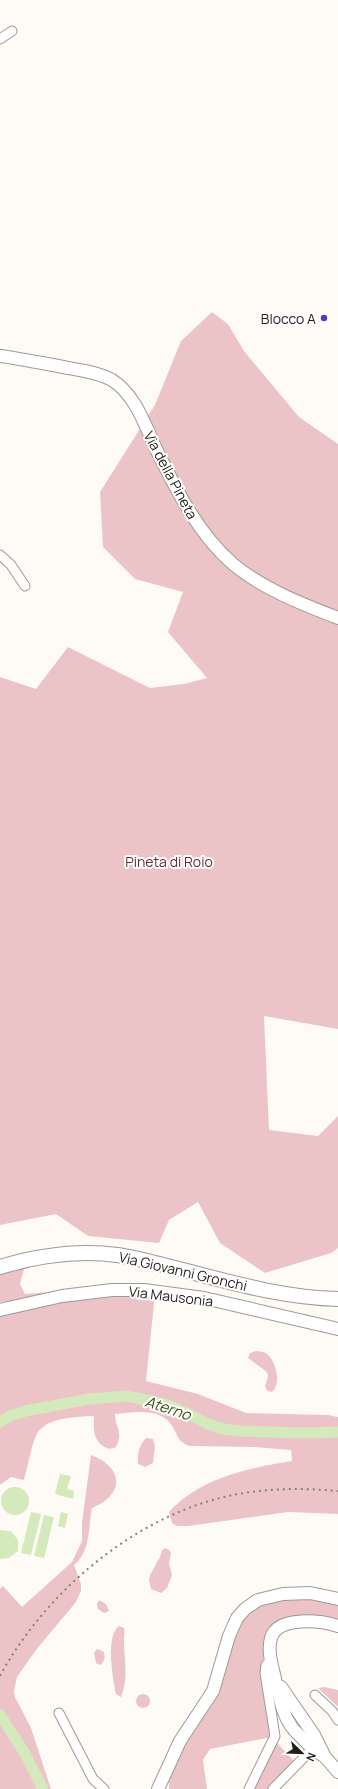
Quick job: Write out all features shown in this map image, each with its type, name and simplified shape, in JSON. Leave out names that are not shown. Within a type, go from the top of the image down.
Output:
[{"type":"highway","name":"Via Giovanni Gronchi","points":[[0,1268],[27,1261],[74,1254],[118,1255],[254,1288],[299,1296],[338,1300]]},
{"type":"main road","name":"Via della Pineta","points":[[0,356],[90,372],[112,380],[122,388],[132,400],[166,469],[197,523],[215,546],[233,564],[275,592],[338,618]]},
{"type":"main road","name":"Via Mausonia","points":[[1,1309],[62,1296],[112,1290],[144,1290],[204,1298],[338,1329]]},
{"type":"main road","points":[[158,1789],[180,1741],[213,1691],[229,1636],[237,1618],[245,1609],[258,1600],[283,1594],[310,1593],[338,1599]]},
{"type":"main road","points":[[338,1626],[306,1621],[295,1623],[278,1628],[274,1632],[271,1639],[271,1661],[274,1674],[284,1711],[292,1728],[315,1745],[338,1772]]},
{"type":"main road","points":[[274,1674],[283,1691],[313,1733],[315,1745]]},
{"type":"street","points":[[0,39],[12,31]]},
{"type":"street","points":[[0,554],[25,586]]},
{"type":"street","points":[[249,1789],[252,1780],[275,1740],[265,1673],[266,1665],[271,1661]]},
{"type":"street","points":[[315,1695],[338,1720]]},
{"type":"street","points":[[59,1712],[93,1779],[104,1789]]},
{"type":"street","points":[[273,1789],[315,1745]]},
{"type":"green space","name":"Pineta di Roio","points":[[212,312],[228,324],[244,351],[299,417],[338,444],[338,1029],[264,1016],[269,1130],[318,1136],[338,1116],[338,1248],[331,1253],[265,1273],[220,1243],[198,1202],[169,1220],[159,1243],[88,1236],[56,1214],[0,1225],[0,677],[36,689],[68,647],[150,688],[184,684],[207,678],[168,632],[183,592],[135,579],[103,547],[100,492],[155,405],[181,341]]},
{"type":"green space","points":[[42,1264],[24,1269],[20,1284],[25,1294],[49,1292],[13,1301],[0,1302],[0,1272],[8,1269]]},
{"type":"green space","points":[[155,1294],[146,1381],[198,1394],[246,1413],[328,1415],[338,1417],[338,1514],[288,1512],[188,1526],[177,1526],[172,1523],[169,1512],[181,1500],[210,1483],[226,1476],[259,1467],[292,1461],[291,1450],[254,1447],[189,1446],[180,1440],[173,1427],[162,1416],[147,1412],[115,1414],[119,1437],[116,1447],[109,1449],[100,1443],[95,1436],[94,1416],[64,1419],[49,1423],[36,1435],[24,1480],[11,1477],[0,1485],[0,1316],[41,1304],[79,1298]]},
{"type":"green space","points":[[256,1351],[266,1353],[270,1356],[275,1366],[277,1384],[272,1392],[268,1391],[265,1387],[268,1376],[267,1372],[248,1358],[250,1353]]},
{"type":"green space","points":[[146,1438],[153,1439],[155,1446],[153,1463],[145,1467],[138,1464],[138,1457],[140,1447]]},
{"type":"green space","points":[[91,1455],[102,1460],[115,1474],[115,1489],[103,1502],[92,1508],[86,1546],[83,1553],[74,1565],[81,1584],[81,1591],[76,1602],[36,1650],[17,1677],[14,1691],[15,1697],[31,1728],[51,1789],[0,1789],[0,1589],[3,1586],[22,1607],[72,1562],[82,1541],[82,1523]]},
{"type":"green space","points":[[166,1548],[171,1552],[169,1564],[172,1575],[167,1588],[161,1593],[151,1589],[149,1580],[162,1550]]},
{"type":"green space","points":[[306,1598],[338,1603],[338,1623],[303,1618],[265,1644],[263,1661],[272,1737],[210,1749],[203,1760],[207,1789],[169,1789],[169,1776],[233,1636],[246,1613],[268,1601]]},
{"type":"green space","points":[[99,1600],[106,1604],[109,1611],[104,1613],[98,1609],[97,1604]]},
{"type":"green space","points":[[119,1626],[124,1628],[126,1668],[125,1683],[121,1697],[116,1694],[111,1658],[112,1639]]},
{"type":"green space","points":[[97,1649],[103,1651],[104,1654],[104,1660],[100,1665],[96,1663],[94,1653]]},
{"type":"green space","points":[[324,1687],[338,1690],[338,1707],[318,1688]]},
{"type":"green space","points":[[143,1694],[148,1696],[150,1701],[148,1706],[143,1708],[138,1706],[136,1701],[138,1696]]},
{"type":"green space","points":[[277,1743],[295,1762],[269,1789],[252,1789],[255,1783],[258,1782]]},
{"type":"shaded area","points":[[60,1474],[71,1476],[67,1489],[74,1491],[73,1499],[55,1494]]},
{"type":"shaded area","points":[[15,1487],[25,1491],[29,1501],[25,1511],[15,1515],[5,1511],[1,1501],[5,1491]]},
{"type":"shaded area","points":[[31,1512],[41,1514],[31,1555],[21,1553]]},
{"type":"shaded area","points":[[61,1512],[68,1514],[65,1528],[58,1526]]},
{"type":"shaded area","points":[[44,1515],[54,1517],[44,1558],[34,1556]]},
{"type":"shaded area","points":[[0,1530],[11,1531],[18,1540],[18,1551],[9,1558],[0,1559]]},
{"type":"waterway","name":"Aterno","points":[[0,1422],[10,1416],[25,1411],[89,1399],[127,1396],[165,1404],[222,1429],[302,1433],[338,1432]]},
{"type":"waterway","name":"Aterno","points":[[0,1715],[24,1752],[43,1789]]},
{"type":"railway","points":[[0,1676],[20,1644],[43,1613],[70,1585],[100,1559],[132,1537],[166,1518],[202,1503],[238,1494],[288,1489],[338,1491]]},
{"type":"place","name":"Blocco A","points":[[324,318]]}]
